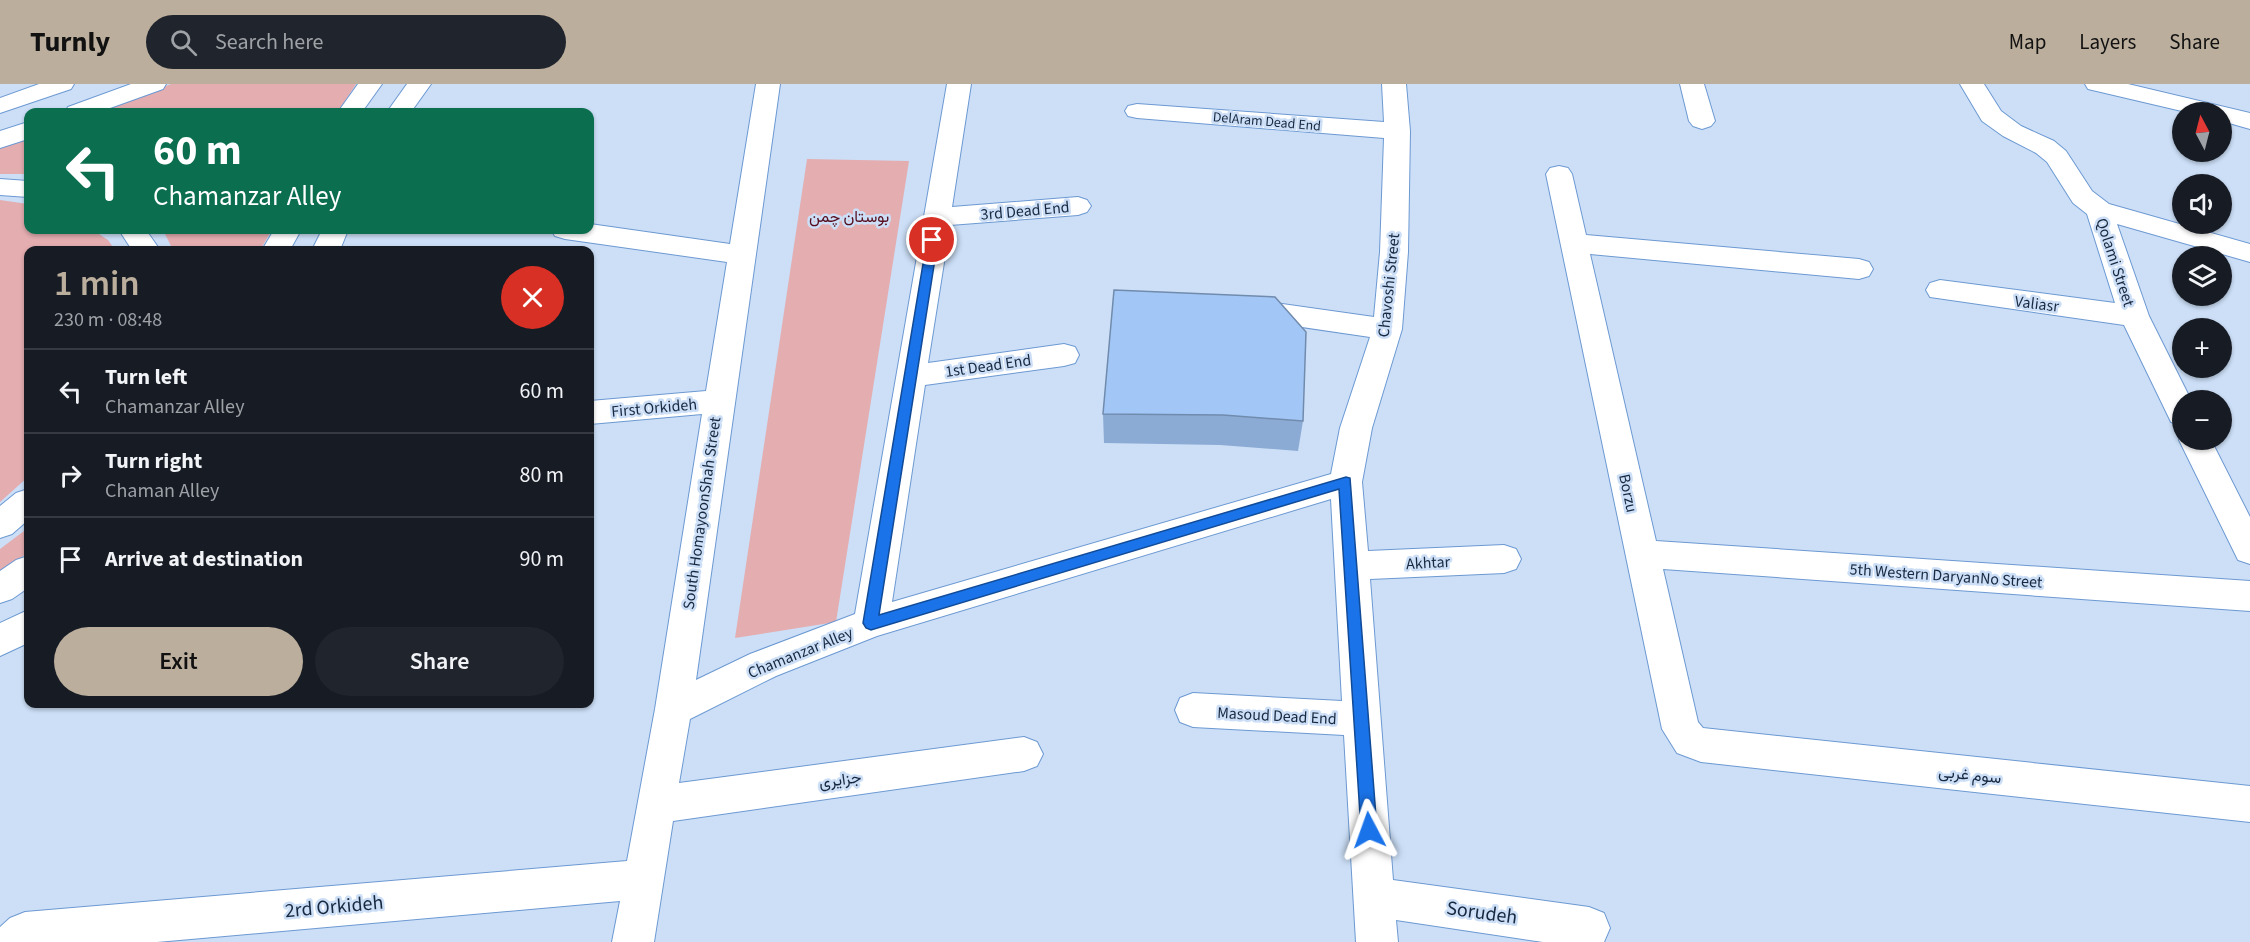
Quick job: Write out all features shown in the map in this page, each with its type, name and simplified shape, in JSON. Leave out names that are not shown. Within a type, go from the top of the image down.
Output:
[{"type":"main road","points":[[0,106],[62,84]]},
{"type":"main road","points":[[88,108],[154,84]]},
{"type":"main road","points":[[353,108],[370,84]]},
{"type":"main road","points":[[402,108],[420,84]]},
{"type":"main road","name":"South HomayoonShah Street","points":[[633,942],[673,709],[768,84]]},
{"type":"main road","points":[[871,623],[958,84]]},
{"type":"main road","name":"Chavoshi Street","points":[[1377,942],[1346,482],[1356,428],[1387,329],[1394,252],[1397,131],[1394,84]]},
{"type":"main road","points":[[1692,84],[1702,121]]},
{"type":"main road","name":"Qolami Street","points":[[1972,84],[1991,116],[2012,131],[2045,147],[2056,157],[2082,197],[2100,210],[2134,316],[2172,394]]},
{"type":"main road","points":[[2097,84],[2174,102]]},
{"type":"main road","name":"DelAram Dead End","points":[[1137,111],[1397,131]]},
{"type":"main road","points":[[2232,116],[2250,121]]},
{"type":"main road","points":[[0,140],[24,131]]},
{"type":"main road","name":"Borzu","points":[[1559,174],[1680,729],[1690,741]]},
{"type":"main road","points":[[0,187],[24,189]]},
{"type":"main road","name":"3rd Dead End","points":[[936,217],[1078,206]]},
{"type":"main road","points":[[2100,210],[2250,253]]},
{"type":"main road","points":[[594,234],[741,255]]},
{"type":"main road","points":[[1574,243],[1859,269]]},
{"type":"main road","name":"Valiasr","points":[[1941,290],[2134,316]]},
{"type":"main road","points":[[1221,306],[1387,329]]},
{"type":"main road","name":"1st Dead End","points":[[912,375],[1064,355]]},
{"type":"main road","name":"First Orkideh","points":[[594,412],[718,401]]},
{"type":"main road","points":[[2200,450],[2250,550]]},
{"type":"main road","name":"Chamanzar Alley","points":[[673,709],[763,665],[871,623],[1346,482]]},
{"type":"main road","points":[[0,525],[24,505]]},
{"type":"main road","name":"5th Western DaryanNo Street","points":[[1642,554],[2250,597]]},
{"type":"main road","name":"Akhtar","points":[[1352,566],[1504,559]]},
{"type":"main road","points":[[0,589],[24,573]]},
{"type":"main road","points":[[0,641],[24,627]]},
{"type":"main road","name":"Masoud Dead End","points":[[1193,710],[1362,719]]},
{"type":"main road","name":"سوم غربی","points":[[1690,741],[1701,745],[2250,804]]},
{"type":"main road","name":"جزایری","points":[[656,805],[1024,754]]},
{"type":"main road","name":"2rd Orkideh","points":[[20,938],[644,879]]},
{"type":"main road","name":"Sorudeh","points":[[1374,897],[1589,928]]},
{"type":"green space","points":[[171,84],[356,84],[341,108],[107,108]]},
{"type":"green space","points":[[24,137],[24,174],[0,174],[0,146]]},
{"type":"green space","name":"بوستان چمن","points":[[807,159],[909,161],[836,622],[735,638]]},
{"type":"green space","points":[[0,200],[24,203],[24,234],[99,234],[112,246],[24,246],[24,481],[0,502]]},
{"type":"green space","points":[[165,234],[270,234],[262,246],[171,246]]},
{"type":"green space","points":[[24,531],[24,555],[0,574],[0,549]]},
{"type":"building","points":[[1114,290],[1275,297],[1306,332],[1303,421],[1223,415],[1103,414]]},
{"type":"route","points":[[932,240],[871,623],[1346,482],[1369,830]]}]
